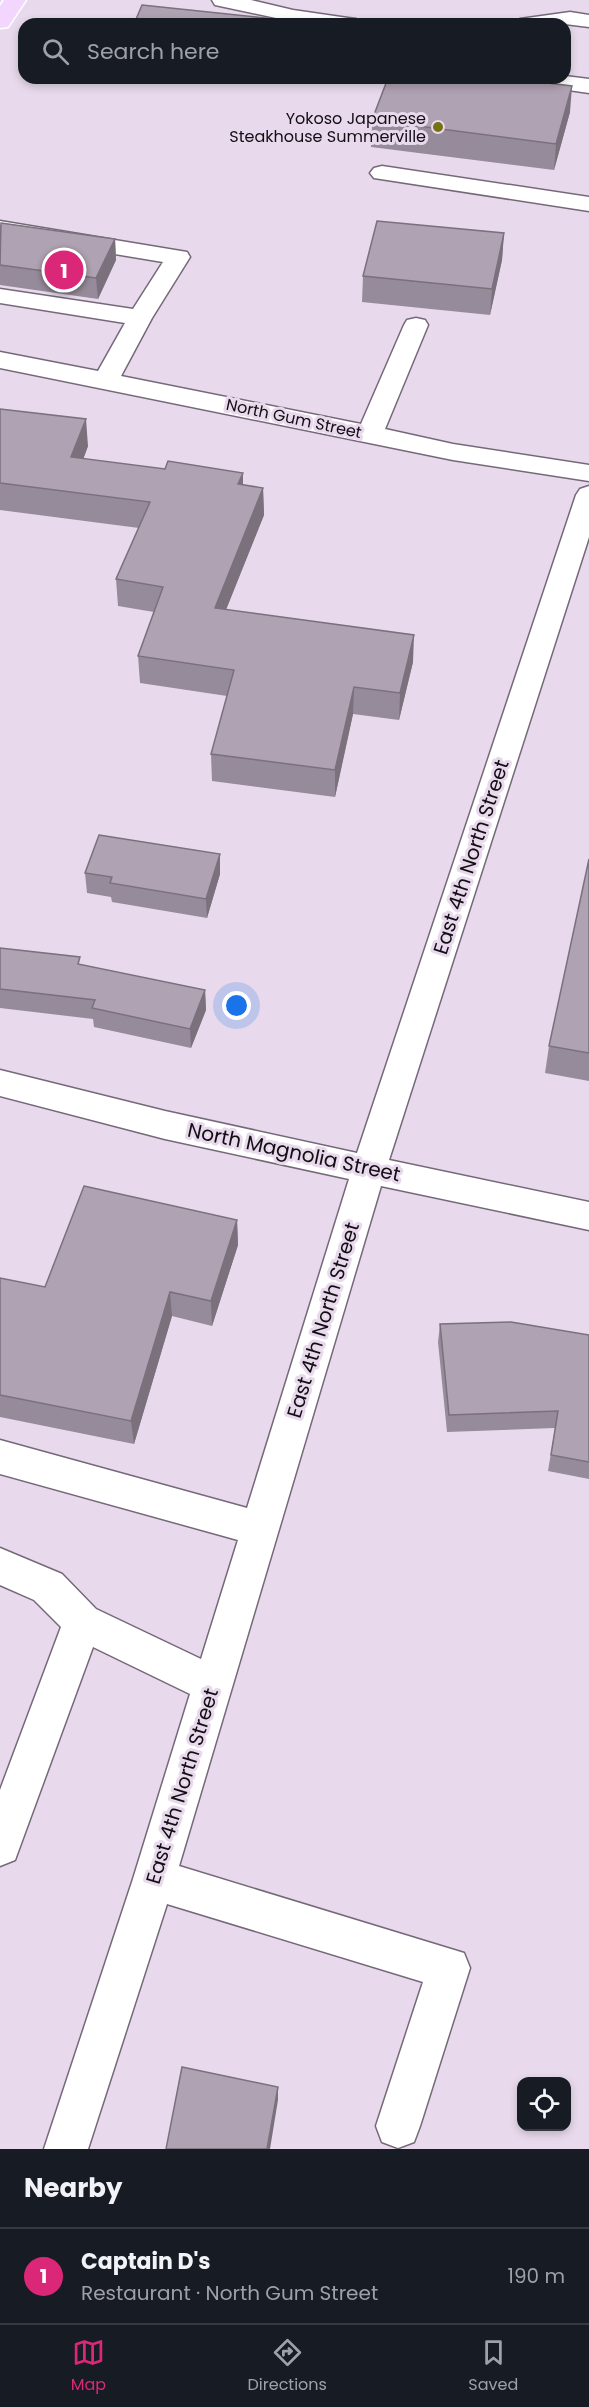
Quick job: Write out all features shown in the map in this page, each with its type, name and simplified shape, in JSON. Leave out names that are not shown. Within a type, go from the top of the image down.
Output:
[{"type":"main road","points":[[0,22],[15,0]]},
{"type":"street","points":[[223,0],[307,18]]},
{"type":"street","points":[[571,18],[589,21]]},
{"type":"street","points":[[571,83],[589,86]]},
{"type":"street","points":[[382,173],[589,204]]},
{"type":"street","points":[[0,228],[178,257],[140,318],[106,381]]},
{"type":"street","points":[[0,296],[140,318]]},
{"type":"street","points":[[370,434],[416,325]]},
{"type":"street","name":"North Gum Street","points":[[0,360],[453,452],[589,473]]},
{"type":"street","name":"East 4th North Street","points":[[66,2149],[154,1879],[369,1168],[589,495]]},
{"type":"street","name":"North Magnolia Street","points":[[0,1083],[165,1125],[589,1216]]},
{"type":"street","points":[[0,1456],[260,1529]]},
{"type":"street","points":[[0,1566],[48,1587],[82,1622],[213,1685]]},
{"type":"street","points":[[0,1845],[82,1622]]},
{"type":"street","points":[[154,1879],[449,1968],[398,2126]]},
{"type":"building","points":[[142,5],[265,18],[137,18]]},
{"type":"building","points":[[386,84],[556,84],[572,86],[556,144],[372,120]]},
{"type":"building","points":[[377,221],[504,233],[492,289],[363,276]]},
{"type":"building","points":[[1,223],[115,239],[96,278],[0,265]]},
{"type":"building","points":[[0,409],[86,419],[71,457],[165,469],[168,461],[243,473],[238,484],[263,488],[215,608],[414,635],[400,693],[354,687],[335,770],[211,754],[234,670],[138,656],[163,587],[116,579],[150,502],[0,483]]},
{"type":"building","points":[[99,835],[220,854],[206,899],[110,883],[112,877],[85,873]]},
{"type":"building","points":[[589,859],[589,1053],[549,1046]]},
{"type":"building","points":[[0,948],[80,957],[78,964],[205,990],[190,1029],[92,1008],[95,1000],[0,989]]},
{"type":"building","points":[[84,1186],[237,1220],[211,1301],[170,1292],[131,1421],[0,1395],[0,1278],[45,1287]]},
{"type":"building","points":[[511,1322],[589,1335],[589,1462],[551,1455],[558,1411],[449,1415],[440,1324]]},
{"type":"building","points":[[182,2067],[278,2087],[267,2149],[166,2149]]},
{"type":"place","name":"Yokoso Japanese Steakhouse Summerville","points":[[438,127]]},
{"type":"place","name":"Captain D's","points":[[64,270]]}]
